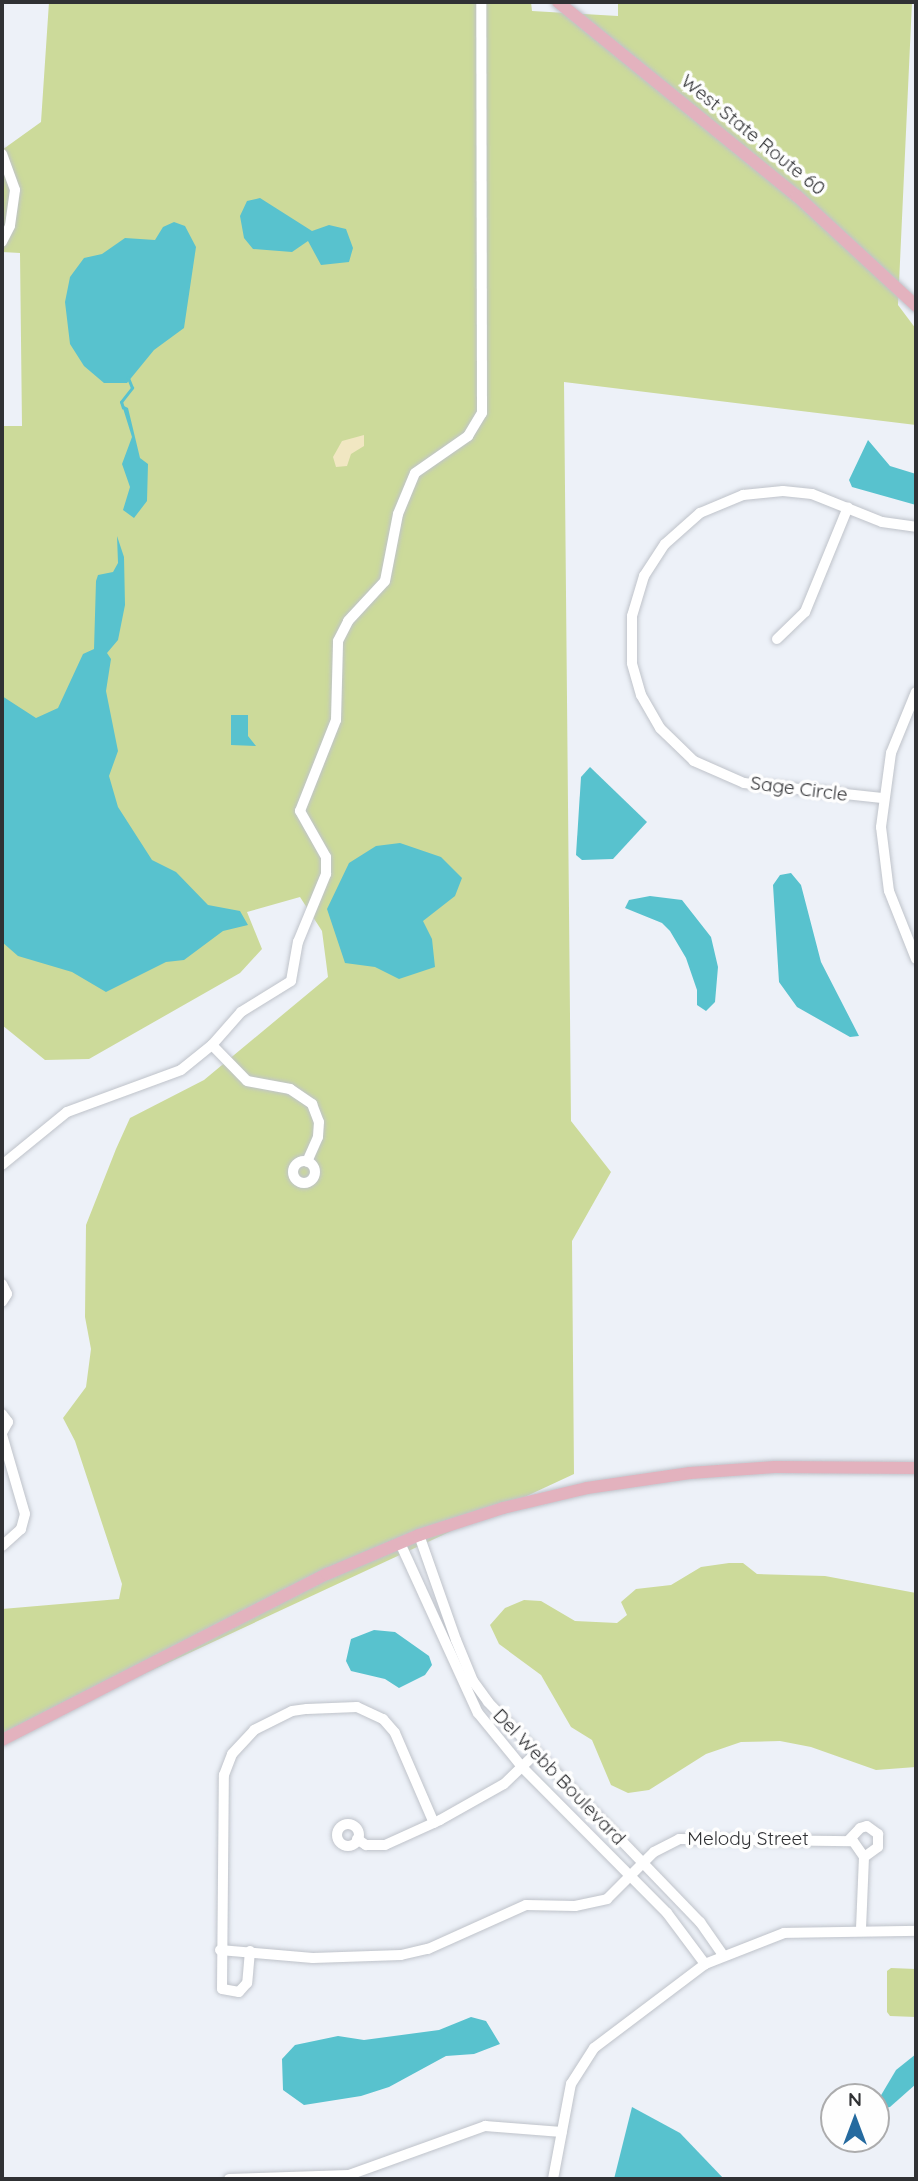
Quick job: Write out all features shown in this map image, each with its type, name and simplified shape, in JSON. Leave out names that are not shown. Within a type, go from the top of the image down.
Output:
[{"type":"main road","name":"West State Route 60","points":[[558,2],[797,196],[916,306]]},
{"type":"main road","points":[[2,1740],[292,1591],[419,1535],[533,1500],[628,1481],[775,1467],[916,1468]]},
{"type":"street","points":[[2,1165],[67,1112],[150,1085],[181,1070],[212,1045],[241,1012],[291,981],[298,942],[326,874],[326,856],[300,811],[336,720],[338,640],[348,621],[385,581],[398,514],[415,473],[468,436],[480,422],[481,2]]},
{"type":"street","points":[[2,154],[15,190],[10,226],[2,242]]},
{"type":"street","name":"Sage Circle","points":[[882,798],[751,785],[704,767],[675,745],[656,722],[632,663],[630,629],[641,584],[660,550],[691,520],[733,498],[765,492],[812,494],[882,522],[916,527]]},
{"type":"street","points":[[777,639],[804,612],[848,507]]},
{"type":"street","points":[[915,954],[886,880],[882,798],[893,745],[916,692]]},
{"type":"street","points":[[212,1045],[247,1082],[290,1089],[312,1104],[319,1122],[318,1137],[307,1162]]},
{"type":"street","points":[[2,1284],[7,1294],[2,1302]]},
{"type":"street","points":[[2,1414],[8,1422],[2,1434],[26,1514],[21,1529],[2,1546]]},
{"type":"street","name":"Del Webb Boulevard","points":[[419,1535],[473,1681],[534,1755],[700,1923],[723,1955]]},
{"type":"street","name":"Del Webb Boulevard","points":[[400,1544],[478,1713],[523,1768],[633,1877],[705,1964]]},
{"type":"street","points":[[250,1951],[247,1983],[230,1992],[221,1984],[223,1775],[232,1754],[254,1730],[292,1711],[307,1709],[357,1707],[383,1719],[395,1733],[434,1823]]},
{"type":"street","points":[[357,1839],[366,1845],[385,1845],[434,1823],[504,1784],[534,1755]]},
{"type":"street","name":"Melody Street","points":[[220,1950],[313,1958],[401,1955],[428,1949],[526,1905],[575,1906],[607,1899],[633,1877],[654,1852],[679,1839],[849,1840],[860,1828],[867,1826],[878,1833],[878,1847],[864,1857]]},
{"type":"street","points":[[849,1840],[859,1845],[864,1857],[861,1929]]},
{"type":"street","points":[[553,2179],[571,2084],[594,2049],[705,1964],[784,1933],[861,1929],[916,1931]]},
{"type":"street","points":[[229,2179],[349,2175],[485,2126],[562,2132]]},
{"type":"green space","points":[[49,2],[531,2],[532,11],[618,16],[618,2],[912,2],[898,305],[916,329],[916,425],[564,382],[571,1121],[611,1172],[572,1241],[574,1474],[2,1740],[2,1609],[119,1599],[122,1584],[75,1441],[63,1418],[86,1387],[91,1349],[85,1317],[86,1225],[116,1149],[130,1118],[204,1080],[328,977],[322,931],[300,897],[247,912],[262,949],[240,973],[89,1059],[45,1060],[2,1025],[2,426],[22,426],[20,253],[2,252],[2,150],[41,122]]},
{"type":"green space","points":[[743,1563],[757,1574],[825,1576],[916,1593],[916,1767],[876,1770],[811,1747],[780,1741],[741,1742],[706,1754],[649,1790],[628,1793],[611,1785],[592,1740],[571,1727],[541,1675],[499,1644],[490,1625],[505,1608],[524,1600],[541,1601],[575,1621],[617,1623],[627,1615],[621,1602],[636,1589],[671,1585],[701,1567]]},
{"type":"green space","points":[[891,1968],[916,1969],[916,2017],[890,2016],[887,2012],[887,1971]]},
{"type":"sand","points":[[364,435],[364,446],[351,454],[347,466],[336,467],[333,457],[342,441]]},
{"type":"water","points":[[260,198],[312,231],[329,225],[346,229],[353,248],[349,262],[321,265],[308,241],[292,252],[253,249],[244,238],[240,216],[247,201]]},
{"type":"water","points":[[174,222],[185,226],[196,247],[184,328],[154,350],[127,383],[104,383],[84,366],[70,344],[65,302],[70,277],[84,258],[102,254],[125,238],[155,240],[163,227]]},
{"type":"water","points":[[122,405],[128,408],[140,458],[148,464],[147,501],[134,518],[123,510],[130,487],[122,464],[132,437]]},
{"type":"water","points":[[868,440],[890,466],[916,474],[916,505],[852,487],[849,480]]},
{"type":"water","points":[[117,536],[124,557],[125,605],[118,640],[107,653],[111,659],[106,691],[118,751],[109,776],[118,807],[152,860],[176,872],[208,905],[240,911],[248,925],[223,931],[184,960],[166,962],[106,992],[72,972],[18,956],[2,942],[2,696],[36,718],[58,708],[83,654],[94,649],[96,581],[98,575],[113,572],[118,563]]},
{"type":"water","points":[[231,715],[248,715],[248,736],[256,746],[231,745]]},
{"type":"water","points":[[590,767],[647,822],[613,859],[582,860],[576,855],[581,777]]},
{"type":"water","points":[[400,843],[441,857],[462,878],[455,896],[423,921],[432,939],[435,967],[399,979],[375,967],[345,963],[327,909],[349,863],[376,846]]},
{"type":"water","points":[[791,873],[801,885],[821,962],[859,1036],[850,1037],[797,1007],[779,982],[773,885],[780,875]]},
{"type":"water","points":[[650,896],[682,900],[711,937],[718,967],[715,1002],[706,1011],[697,1005],[697,990],[686,958],[670,931],[662,923],[625,908],[629,900]]},
{"type":"water","points":[[374,1630],[395,1632],[429,1656],[432,1665],[425,1675],[399,1688],[385,1679],[351,1671],[346,1661],[351,1639]]},
{"type":"water","points":[[471,2017],[486,2021],[500,2044],[474,2054],[446,2056],[389,2087],[361,2096],[304,2105],[283,2090],[282,2059],[295,2045],[338,2036],[364,2040],[439,2030]]},
{"type":"water","points":[[916,2054],[916,2084],[890,2107],[888,2083],[896,2070]]},
{"type":"water","points":[[632,2107],[680,2133],[724,2179],[614,2179]]},
{"type":"waterway","points":[[123,408],[121,402],[132,388],[128,378]]}]
